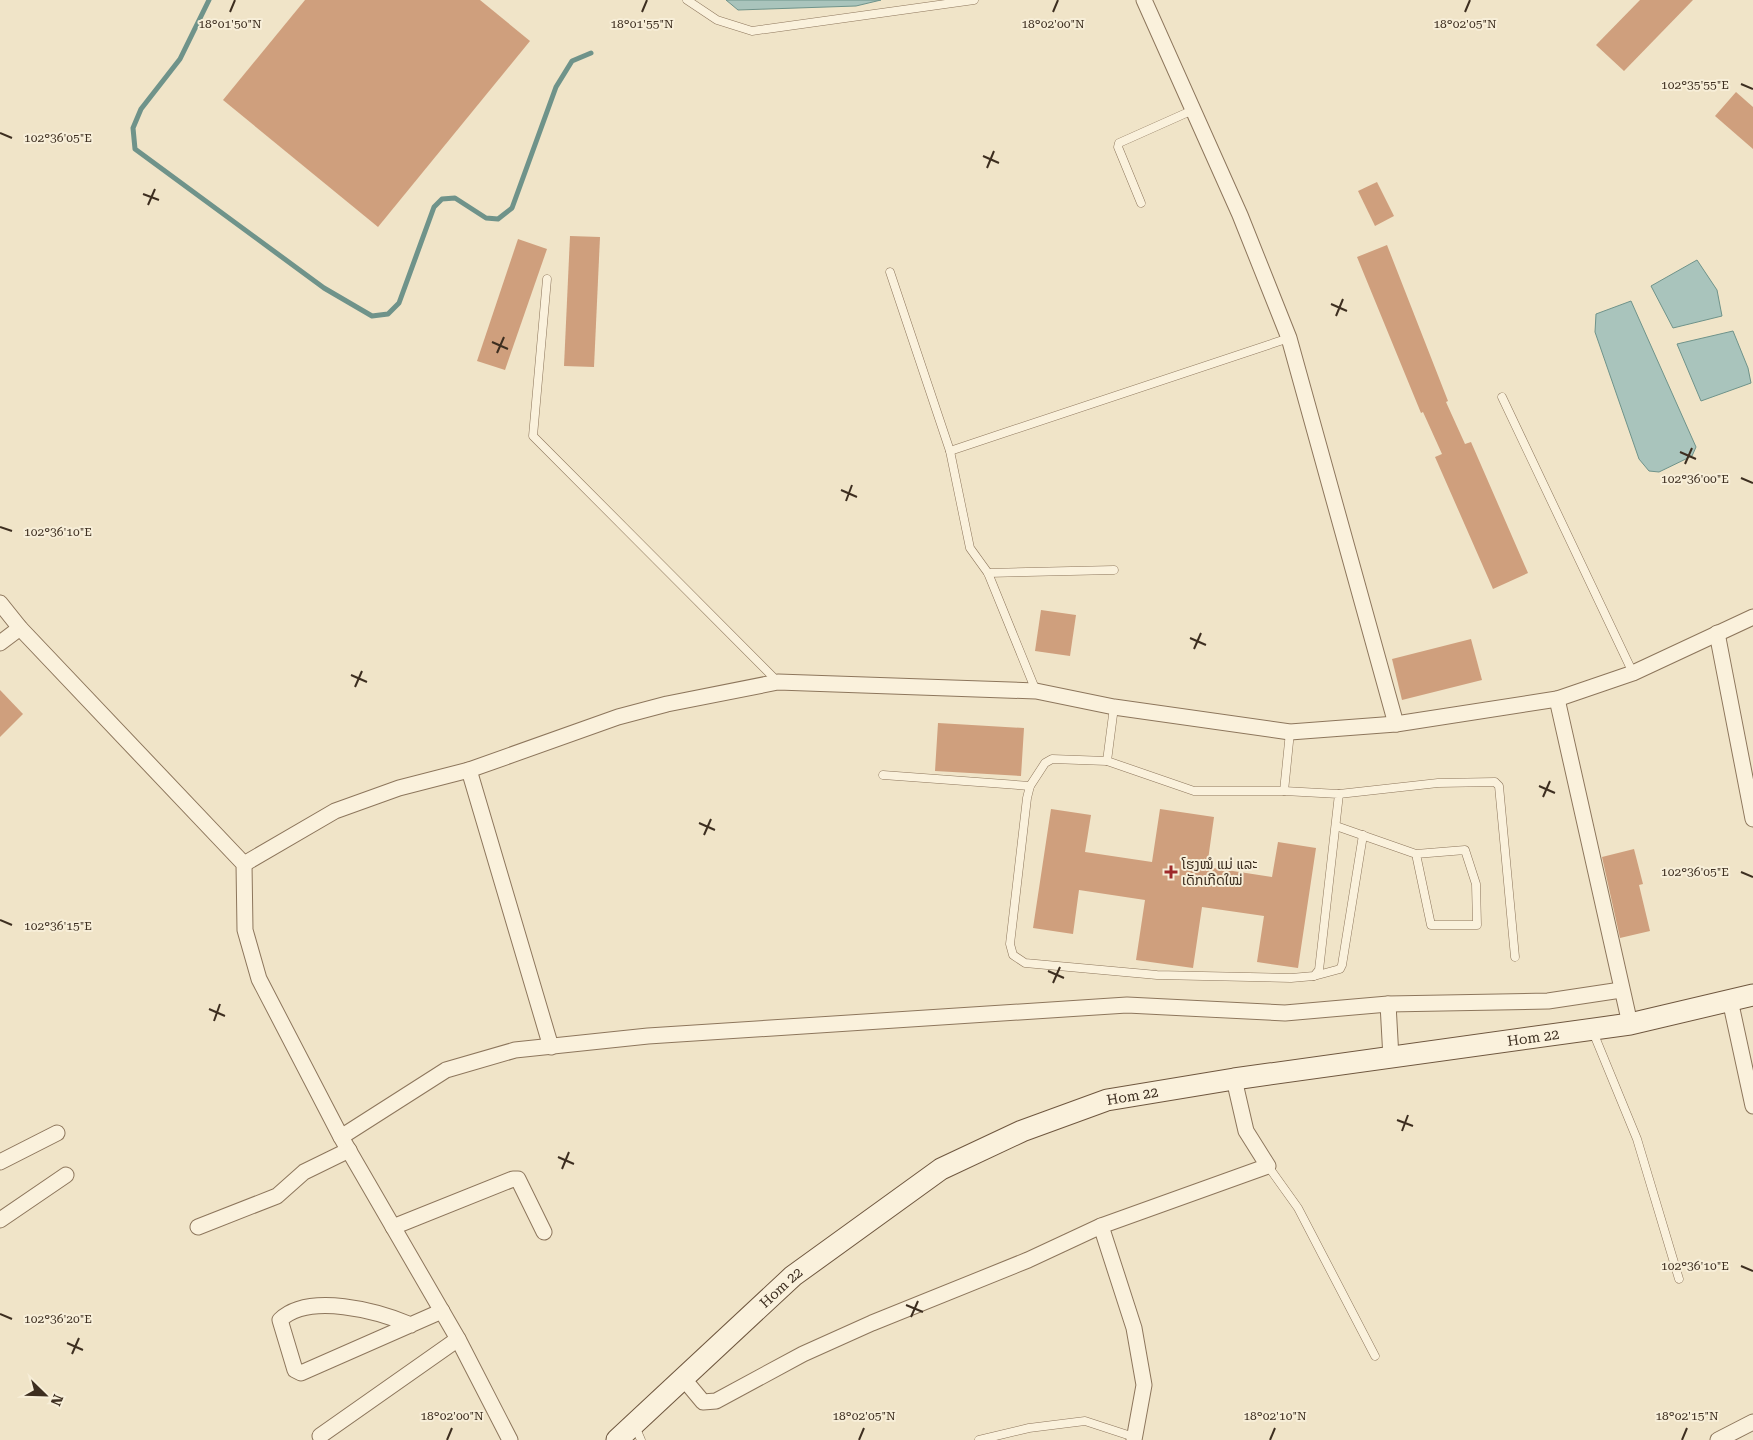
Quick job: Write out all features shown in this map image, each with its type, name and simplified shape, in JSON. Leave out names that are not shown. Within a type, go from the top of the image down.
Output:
[{"type":"street","points":[[1144,0],[1240,215],[1289,338],[1396,724]]},
{"type":"street","points":[[0,603],[20,628],[244,864],[244,930],[259,979],[341,1136],[458,1339],[510,1440]]},
{"type":"street","points":[[244,864],[335,811],[399,788],[469,770],[618,717],[667,704],[778,682],[1036,691],[1114,707],[1290,732],[1396,724],[1557,699],[1633,672],[1753,617]]},
{"type":"street","points":[[0,643],[20,628]]},
{"type":"street","points":[[1716,633],[1753,820]]},
{"type":"street","points":[[1557,699],[1630,1024]]},
{"type":"street","points":[[469,770],[551,1047]]},
{"type":"street","points":[[341,1136],[446,1070],[515,1050],[648,1036],[1127,1005],[1284,1014],[1388,1004],[1548,1001],[1621,990]]},
{"type":"street","name":"Hom 22","points":[[617,1440],[637,1432],[683,1378],[793,1276],[941,1169],[1022,1131],[1107,1100],[1234,1079],[1630,1024],[1753,995]]},
{"type":"street","points":[[1730,1000],[1753,1106]]},
{"type":"street","points":[[1388,1004],[1391,1058]]},
{"type":"street","points":[[683,1378],[703,1402],[716,1401],[803,1354],[872,1323],[1028,1260],[1101,1226],[1268,1166],[1246,1131],[1234,1079]]},
{"type":"street","points":[[0,1162],[57,1133]]},
{"type":"street","points":[[198,1227],[277,1196],[304,1172],[349,1150]]},
{"type":"street","points":[[0,1220],[66,1174]]},
{"type":"street","points":[[393,1227],[513,1179],[518,1179],[544,1232]]},
{"type":"street","points":[[1101,1226],[1134,1328],[1144,1386],[1134,1439]]},
{"type":"street","points":[[411,1325],[387,1315],[331,1304],[292,1312],[280,1320],[295,1370],[301,1373],[411,1325],[442,1311]]},
{"type":"street","points":[[320,1436],[458,1339]]},
{"type":"street","points":[[1718,1440],[1753,1422]]},
{"type":"lane","points":[[687,0],[718,20],[752,31],[974,0]]},
{"type":"lane","points":[[1141,203],[1118,146],[1119,143],[1193,110]]},
{"type":"lane","points":[[890,272],[950,451],[970,548],[988,573],[1036,691]]},
{"type":"lane","points":[[547,279],[533,436],[778,682]]},
{"type":"lane","points":[[950,451],[1289,338]]},
{"type":"lane","points":[[1502,396],[1633,672]]},
{"type":"lane","points":[[988,573],[1114,570]]},
{"type":"lane","points":[[1107,761],[1114,707]]},
{"type":"lane","points":[[1284,791],[1290,732]]},
{"type":"lane","points":[[1363,835],[1340,969],[1314,976],[1291,978],[1157,975],[1025,963],[1013,955],[1010,944],[1030,786],[1045,762],[1052,758],[1107,761],[1194,791],[1284,791],[1339,794],[1438,783],[1496,782],[1499,786],[1515,957]]},
{"type":"lane","points":[[883,775],[1030,786]]},
{"type":"lane","points":[[1314,976],[1319,970],[1339,794]]},
{"type":"lane","points":[[1336,826],[1416,854],[1465,850],[1476,884],[1476,925],[1431,925],[1416,854]]},
{"type":"lane","points":[[1593,1030],[1637,1138],[1679,1279]]},
{"type":"lane","points":[[1268,1166],[1298,1208],[1375,1356]]},
{"type":"lane","points":[[979,1440],[1029,1428],[1085,1421],[1134,1439]]},
{"type":"water","points":[[726,0],[881,0],[856,6],[738,10]]},
{"type":"water","points":[[1697,260],[1717,290],[1722,316],[1673,328],[1651,286]]},
{"type":"water","points":[[1631,301],[1696,447],[1692,456],[1659,472],[1649,471],[1639,459],[1595,332],[1596,314]]},
{"type":"water","points":[[1733,331],[1748,368],[1751,383],[1701,401],[1677,344]]},
{"type":"building","points":[[305,0],[480,0],[530,41],[378,227],[223,100]]},
{"type":"building","points":[[1640,0],[1693,0],[1624,71],[1596,45]]},
{"type":"building","points":[[1736,92],[1753,107],[1753,149],[1715,116]]},
{"type":"building","points":[[1377,182],[1394,216],[1375,226],[1358,191]]},
{"type":"building","points":[[570,236],[600,237],[594,367],[564,366]]},
{"type":"building","points":[[518,239],[547,249],[505,370],[477,361]]},
{"type":"building","points":[[1387,245],[1448,401],[1446,402],[1465,444],[1471,442],[1528,573],[1493,589],[1435,457],[1442,454],[1423,412],[1421,413],[1357,257]]},
{"type":"building","points":[[1041,610],[1076,615],[1070,656],[1035,651]]},
{"type":"building","points":[[1471,639],[1482,680],[1402,700],[1392,659]]},
{"type":"building","points":[[0,690],[23,714],[0,737]]},
{"type":"building","points":[[938,723],[1024,728],[1021,776],[935,771]]},
{"type":"building","points":[[1051,809],[1091,815],[1085,852],[1152,862],[1160,809],[1214,817],[1207,867],[1272,877],[1278,842],[1316,848],[1298,968],[1257,962],[1264,916],[1202,907],[1193,968],[1136,960],[1145,900],[1079,890],[1073,934],[1033,928]]},
{"type":"building","points":[[1634,849],[1643,884],[1639,885],[1650,931],[1620,938],[1602,857]]},
{"type":"waterway","points":[[209,0],[180,59],[141,109],[133,128],[135,149],[324,288],[372,316],[388,314],[399,303],[434,207],[442,199],[455,198],[486,218],[498,219],[512,208],[556,87],[572,61],[591,53]]},
{"type":"place","name":"ໂຮງໝໍ ແມ່ ແລະ ເດັກເກີດໃໝ່","points":[[1171,872]]}]
